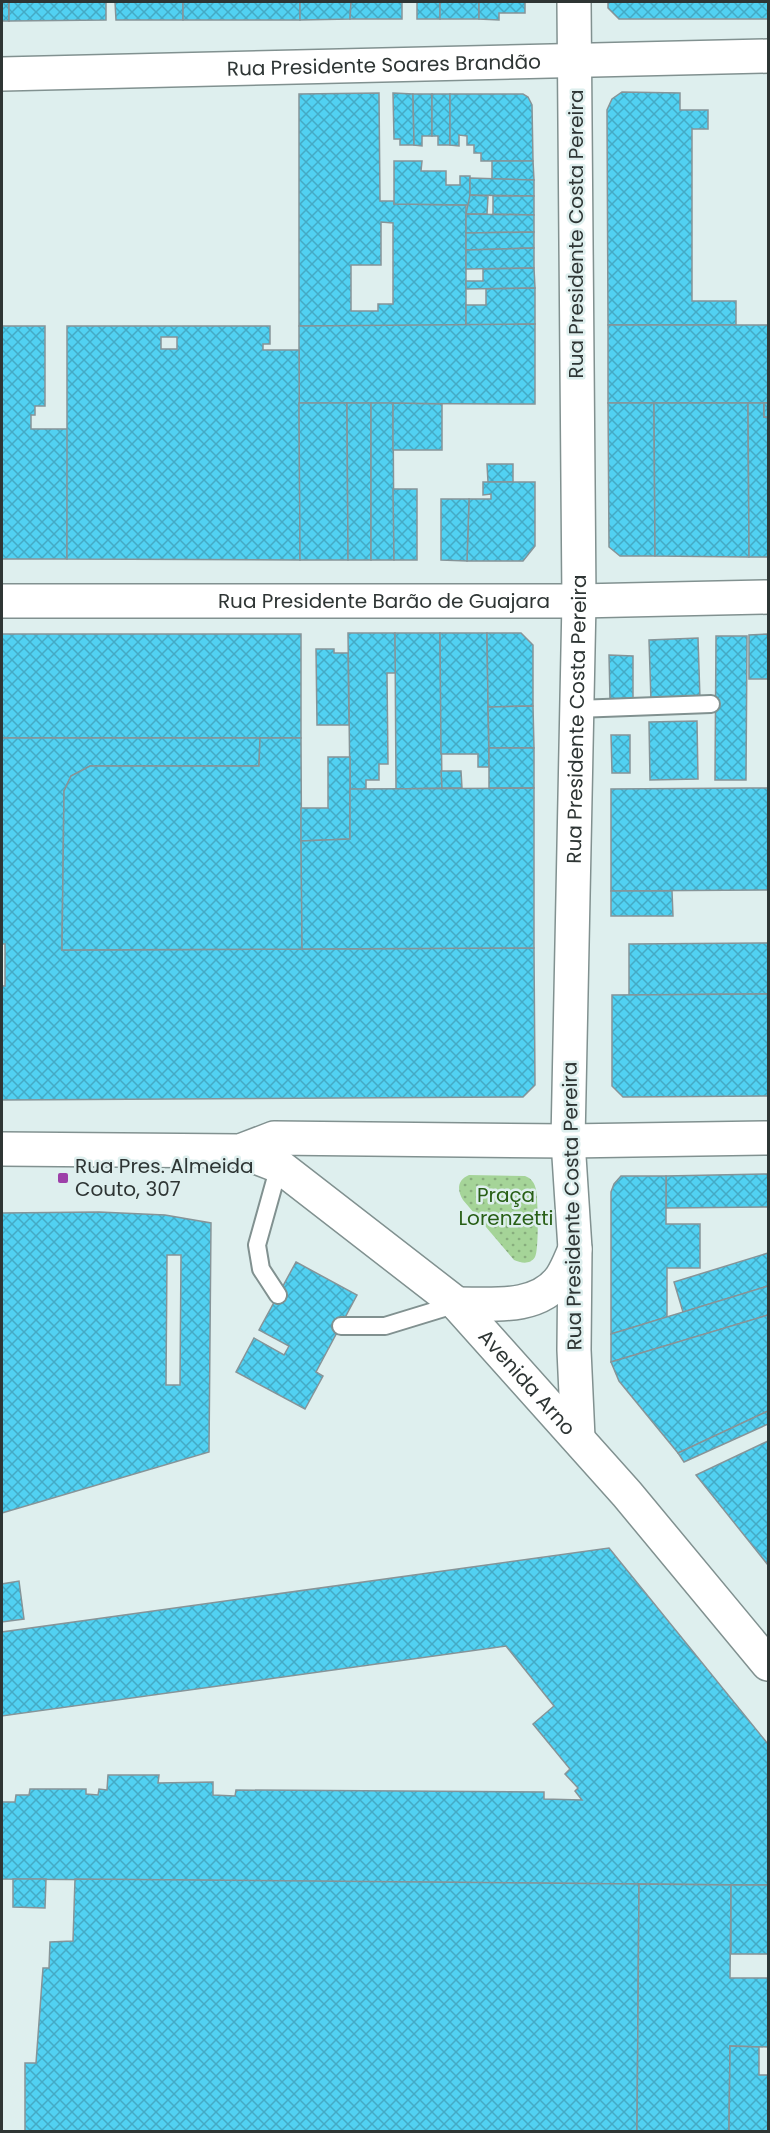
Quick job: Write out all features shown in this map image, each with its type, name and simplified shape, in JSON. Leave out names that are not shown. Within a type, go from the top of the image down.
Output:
[{"type":"street","name":"Rua Presidente Costa Pereira","points":[[574,2],[579,601],[568,1141],[576,1249],[574,1350],[578,1438]]},
{"type":"street","name":"Rua Presidente Soares Brandão","points":[[2,74],[768,56]]},
{"type":"street","name":"Rua Presidente Barão de Guajara","points":[[2,601],[579,601],[768,597]]},
{"type":"street","points":[[2,1149],[240,1151],[274,1138],[568,1141],[768,1138]]},
{"type":"street","name":"Avenida Arno","points":[[240,1151],[279,1166],[457,1304],[578,1438],[768,1664]]},
{"type":"street","points":[[457,1304],[501,1304],[530,1300],[546,1292],[560,1278],[576,1249]]},
{"type":"lane","points":[[576,709],[711,704]]},
{"type":"lane","points":[[278,1295],[261,1269],[257,1245],[279,1166]]},
{"type":"lane","points":[[341,1326],[385,1326],[457,1304]]},
{"type":"green space","name":"Praça Lorenzetti","points":[[469,1175],[525,1176],[532,1181],[537,1195],[538,1225],[536,1253],[533,1260],[525,1263],[514,1260],[463,1200],[459,1186],[460,1182]]},
{"type":"building","points":[[2,2],[9,2],[9,21],[2,21]]},
{"type":"building","points":[[9,2],[106,2],[106,20],[9,21]]},
{"type":"building","points":[[115,2],[183,2],[183,20],[116,20]]},
{"type":"building","points":[[183,2],[300,2],[300,20],[183,20]]},
{"type":"building","points":[[300,2],[351,2],[350,19],[300,20]]},
{"type":"building","points":[[351,2],[402,2],[402,19],[350,19]]},
{"type":"building","points":[[417,2],[440,2],[440,19],[417,19]]},
{"type":"building","points":[[440,2],[479,2],[479,19],[440,19]]},
{"type":"building","points":[[479,2],[525,2],[525,13],[499,13],[499,20],[479,19]]},
{"type":"building","points":[[608,2],[768,2],[768,19],[619,19],[608,8]]},
{"type":"building","points":[[622,92],[680,93],[680,110],[708,110],[708,129],[692,129],[692,301],[736,301],[736,325],[608,325],[607,110],[612,99]]},
{"type":"building","points":[[379,93],[380,201],[394,201],[394,204],[466,205],[466,326],[299,326],[299,94]],"holes":[[[381,222],[393,223],[393,304],[378,304],[378,311],[351,311],[351,265],[381,265]]]},
{"type":"building","points":[[393,93],[413,94],[414,145],[400,145],[400,139],[394,139]]},
{"type":"building","points":[[413,94],[432,94],[432,136],[422,136],[422,146],[414,145]]},
{"type":"building","points":[[432,94],[450,94],[450,145],[438,145],[438,136],[432,136]]},
{"type":"building","points":[[450,94],[523,94],[528,97],[532,105],[533,161],[481,161],[481,153],[474,153],[474,145],[467,145],[467,136],[459,135],[459,146],[450,145]]},
{"type":"building","points":[[394,161],[422,161],[421,171],[446,171],[446,185],[460,185],[460,176],[470,176],[470,205],[394,204]]},
{"type":"building","points":[[492,161],[533,161],[534,180],[492,179]]},
{"type":"building","points":[[470,178],[534,180],[534,196],[470,195]]},
{"type":"building","points":[[470,195],[488,196],[487,214],[466,214]]},
{"type":"building","points":[[493,196],[534,196],[534,215],[493,214]]},
{"type":"building","points":[[466,214],[534,215],[534,232],[466,233]]},
{"type":"building","points":[[534,232],[534,248],[466,250],[466,233]]},
{"type":"building","points":[[534,248],[534,268],[466,269],[466,250]]},
{"type":"building","points":[[534,268],[535,288],[466,289],[466,281],[483,281],[483,269]]},
{"type":"building","points":[[535,288],[535,324],[466,326],[466,305],[486,305],[486,289]]},
{"type":"building","points":[[535,324],[535,404],[299,403],[299,326]]},
{"type":"building","points":[[608,325],[768,325],[768,403],[608,403]]},
{"type":"building","points":[[2,326],[45,326],[45,406],[35,406],[35,415],[31,415],[31,429],[68,429],[67,559],[2,559]]},
{"type":"building","points":[[67,326],[270,326],[270,344],[263,344],[263,350],[299,350],[300,560],[67,559]],"holes":[[[161,337],[177,337],[177,349],[161,349]]]},
{"type":"building","points":[[299,403],[347,403],[348,560],[300,560]]},
{"type":"building","points":[[347,403],[371,403],[371,560],[348,560]]},
{"type":"building","points":[[371,403],[393,403],[394,560],[371,560]]},
{"type":"building","points":[[393,403],[442,404],[442,450],[393,450]]},
{"type":"building","points":[[608,403],[654,403],[655,556],[620,556],[609,547]]},
{"type":"building","points":[[654,403],[748,403],[749,557],[655,556]]},
{"type":"building","points":[[748,403],[764,403],[764,417],[768,417],[768,557],[749,557]]},
{"type":"building","points":[[764,403],[768,403],[768,417],[764,417]]},
{"type":"building","points":[[487,464],[513,464],[513,482],[488,482]]},
{"type":"building","points":[[483,482],[535,482],[535,546],[523,561],[467,561],[469,499],[491,499],[491,494],[483,495]]},
{"type":"building","points":[[393,489],[417,489],[417,560],[394,560]]},
{"type":"building","points":[[441,499],[469,499],[467,561],[441,560]]},
{"type":"building","points":[[348,633],[395,633],[396,673],[387,673],[388,764],[379,764],[379,780],[366,780],[366,790],[350,789]]},
{"type":"building","points":[[395,633],[440,633],[442,788],[396,789]]},
{"type":"building","points":[[440,633],[487,633],[489,767],[478,767],[478,754],[441,754]]},
{"type":"building","points":[[487,633],[521,633],[533,645],[533,706],[488,707]]},
{"type":"building","points":[[2,634],[301,634],[301,738],[2,738]]},
{"type":"building","points":[[768,634],[768,679],[749,679],[749,635]]},
{"type":"building","points":[[716,636],[747,636],[746,780],[715,780]]},
{"type":"building","points":[[698,638],[700,699],[651,701],[649,640]]},
{"type":"building","points":[[316,649],[334,649],[334,653],[348,653],[349,725],[317,725]]},
{"type":"building","points":[[609,655],[633,656],[633,700],[610,700]]},
{"type":"building","points":[[533,706],[534,748],[489,748],[488,707]]},
{"type":"building","points":[[697,721],[698,779],[650,780],[649,722]]},
{"type":"building","points":[[611,735],[630,735],[630,773],[612,773]]},
{"type":"building","points":[[2,738],[260,738],[259,766],[90,766],[71,776],[64,791],[62,950],[534,948],[535,1085],[523,1097],[2,1100],[2,986],[5,986],[5,944],[2,944]]},
{"type":"building","points":[[260,738],[301,738],[302,949],[62,950],[64,791],[71,776],[90,766],[259,766]]},
{"type":"building","points":[[489,748],[534,748],[534,788],[489,788]]},
{"type":"building","points":[[328,757],[350,757],[350,839],[301,841],[301,808],[328,808]]},
{"type":"building","points":[[441,771],[461,771],[462,788],[442,788]]},
{"type":"building","points":[[534,788],[534,948],[302,949],[301,841],[350,839],[350,789]]},
{"type":"building","points":[[768,788],[768,890],[611,891],[611,789]]},
{"type":"building","points":[[611,891],[672,891],[673,916],[611,916]]},
{"type":"building","points":[[768,943],[768,994],[629,995],[629,944]]},
{"type":"building","points":[[768,994],[768,1096],[623,1097],[612,1086],[612,995]]},
{"type":"building","points":[[768,1174],[768,1207],[666,1208],[666,1176]]},
{"type":"building","points":[[621,1176],[666,1176],[666,1224],[700,1224],[700,1268],[667,1268],[667,1317],[611,1334],[611,1192]]},
{"type":"building","points":[[99,1212],[165,1215],[211,1223],[209,1452],[2,1513],[2,1213]],"holes":[[[167,1255],[181,1255],[180,1385],[166,1385]]]},
{"type":"building","points":[[768,1253],[768,1286],[683,1312],[674,1282]]},
{"type":"building","points":[[296,1262],[357,1295],[316,1372],[323,1376],[305,1409],[236,1372],[254,1338],[284,1355],[289,1346],[259,1330]]},
{"type":"building","points":[[768,1286],[768,1315],[611,1362],[611,1334]]},
{"type":"building","points":[[768,1315],[768,1411],[678,1453],[619,1381],[611,1362]]},
{"type":"building","points":[[768,1411],[768,1424],[684,1462],[678,1453]]},
{"type":"building","points":[[768,1441],[768,1565],[696,1475]]},
{"type":"building","points":[[609,1548],[768,1744],[768,1885],[2,1879],[2,1802],[15,1802],[16,1795],[29,1795],[30,1789],[86,1789],[86,1794],[98,1795],[99,1789],[107,1790],[108,1775],[159,1775],[158,1783],[213,1782],[213,1795],[235,1796],[236,1790],[544,1792],[544,1799],[582,1800],[575,1791],[578,1788],[565,1774],[570,1769],[533,1724],[554,1706],[506,1646],[2,1716],[2,1632]]},
{"type":"building","points":[[19,1581],[24,1619],[2,1622],[2,1584]]},
{"type":"building","points":[[13,1879],[46,1879],[45,1908],[13,1907]]},
{"type":"building","points":[[75,1879],[639,1884],[637,2132],[25,2132],[25,2063],[36,2063],[43,1968],[49,1968],[50,1942],[73,1941]]},
{"type":"building","points":[[639,1884],[731,1885],[730,1978],[768,1978],[768,2047],[730,2046],[729,2132],[637,2132]]},
{"type":"building","points":[[731,1885],[768,1885],[768,1954],[731,1954]]},
{"type":"building","points":[[730,2046],[759,2047],[759,2075],[768,2075],[768,2132],[729,2132]]},
{"type":"place","name":"Rua Pres. Almeida Couto, 307","points":[[63,1178]]}]
